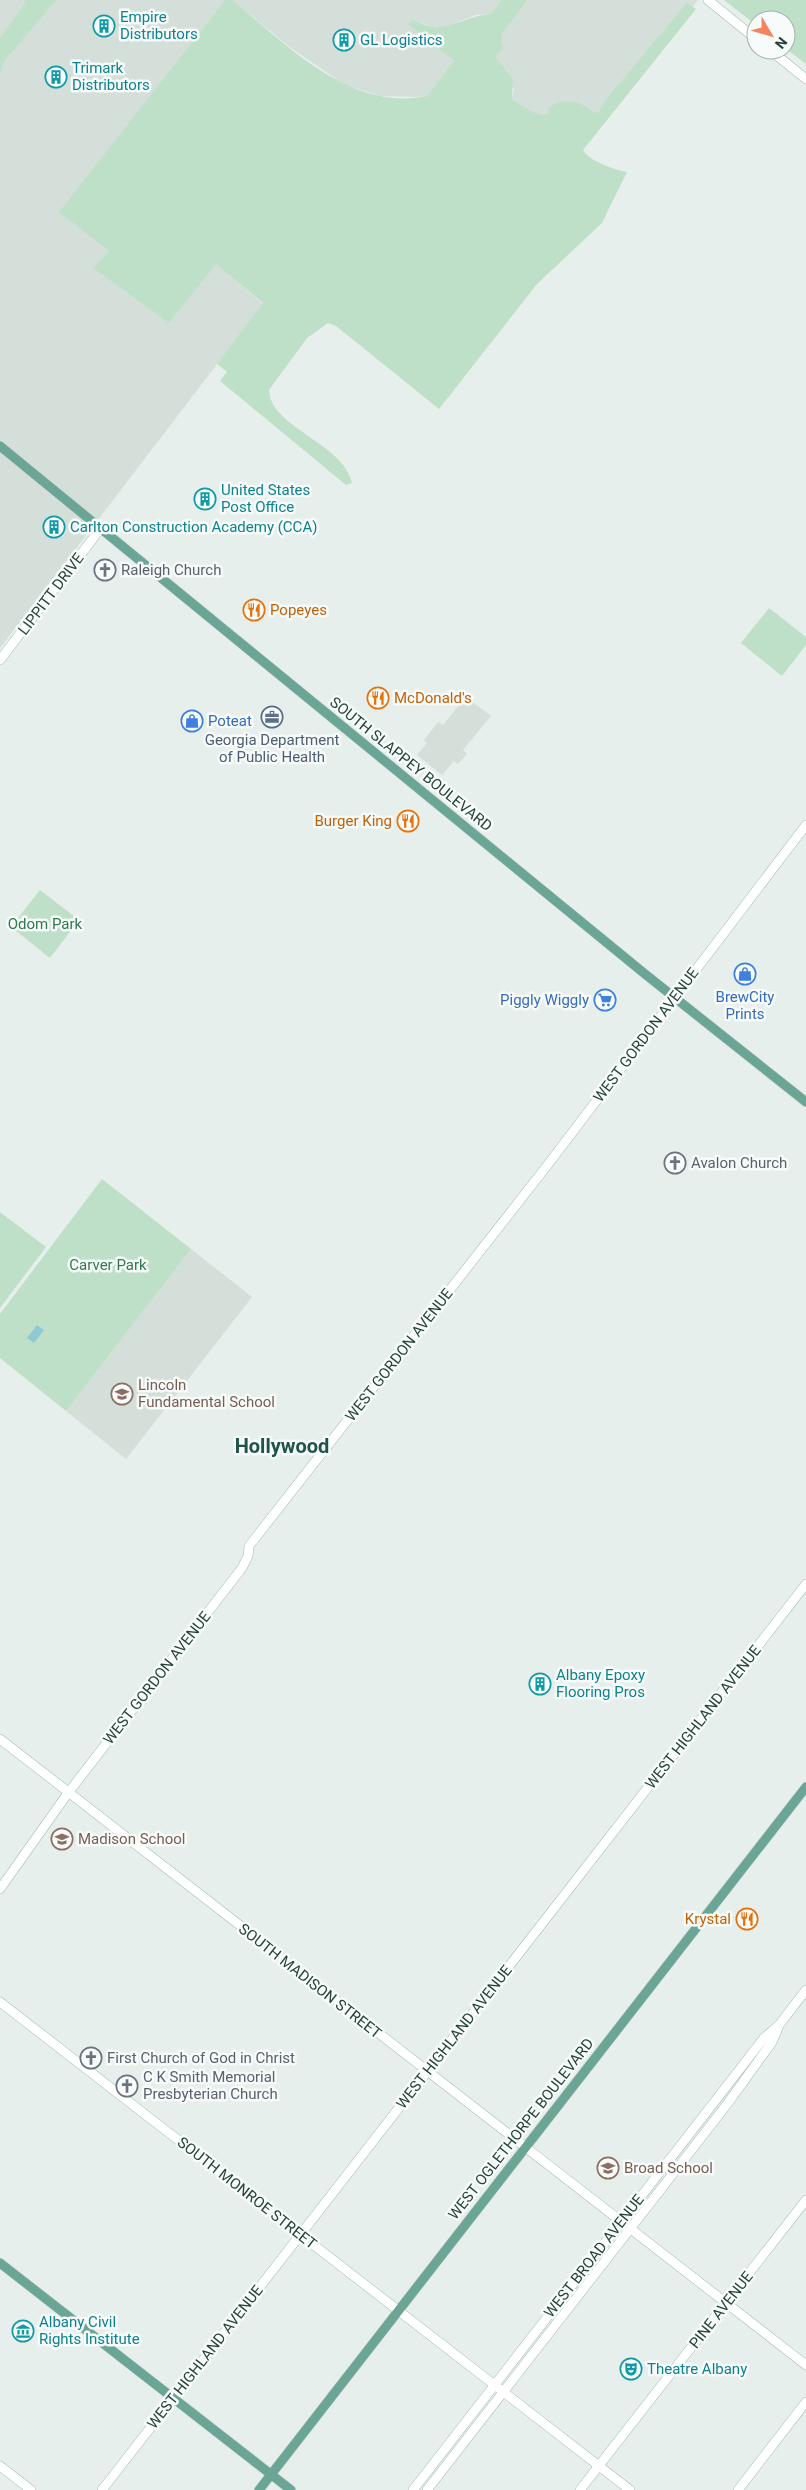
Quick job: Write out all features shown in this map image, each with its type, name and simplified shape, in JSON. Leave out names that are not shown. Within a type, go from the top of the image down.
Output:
[{"type":"main road","points":[[708,0],[746,31]]},
{"type":"main road","points":[[782,60],[806,79]]},
{"type":"main road","name":"SOUTH SLAPPEY BOULEVARD","points":[[0,446],[674,998],[806,1102]]},
{"type":"main road","name":"LIPPITT DRIVE","points":[[0,660],[101,528]]},
{"type":"main road","name":"WEST GORDON AVENUE","points":[[0,1889],[68,1793],[242,1568],[248,1556],[249,1546],[546,1167],[806,825]]},
{"type":"main road","name":"WEST HIGHLAND AVENUE","points":[[102,2490],[806,1584]]},
{"type":"main road","name":"SOUTH MADISON STREET","points":[[0,1739],[629,2230],[806,2365]]},
{"type":"main road","name":"WEST OGLETHORPE BOULEVARD","points":[[259,2490],[806,1787]]},
{"type":"main road","name":"WEST BROAD AVENUE","points":[[413,2490],[764,2038],[779,2025],[806,1990]]},
{"type":"main road","name":"SOUTH MONROE STREET","points":[[0,2002],[630,2490]]},
{"type":"main road","name":"WEST BROAD AVENUE","points":[[427,2490],[760,2059],[772,2042],[779,2025]]},
{"type":"main road","name":"PINE AVENUE","points":[[580,2490],[806,2200]]},
{"type":"main road","points":[[0,2263],[291,2490]]},
{"type":"main road","points":[[738,2490],[806,2402]]},
{"type":"main road","points":[[0,2466],[31,2490]]},
{"type":"shaded area","points":[[0,0],[225,0],[60,212],[109,251],[94,268],[169,323],[216,263],[263,304],[0,648]]},
{"type":"shaded area","points":[[233,0],[501,0],[491,14],[476,15],[445,27],[432,27],[414,20],[409,24],[454,61],[427,96],[418,97],[381,96],[345,85],[288,46]]},
{"type":"shaded area","points":[[528,0],[698,0],[693,6],[687,2],[606,99],[599,111],[594,114],[590,109],[543,116],[531,112],[512,99],[514,89],[495,57],[502,34]]},
{"type":"shaded area","points":[[466,697],[491,716],[463,750],[467,754],[458,764],[454,761],[442,775],[417,755],[427,743],[424,740],[438,722],[443,725]]},
{"type":"shaded area","points":[[191,1249],[252,1297],[126,1459],[66,1411]]},
{"type":"green space","points":[[24,0],[56,0],[5,60],[0,72],[0,38],[25,3]]},
{"type":"green space","points":[[225,0],[233,0],[275,36],[321,71],[346,85],[372,94],[399,98],[427,96],[454,61],[408,24],[414,20],[433,27],[446,26],[491,14],[501,0],[528,0],[502,34],[503,48],[495,57],[513,79],[512,99],[533,112],[543,115],[548,115],[549,107],[567,101],[578,103],[594,113],[599,111],[606,99],[687,2],[696,9],[583,150],[596,161],[627,172],[602,223],[537,284],[439,409],[336,326],[328,323],[307,338],[269,390],[272,403],[281,415],[322,446],[346,469],[352,483],[346,485],[220,381],[227,372],[217,364],[263,303],[216,264],[169,323],[93,268],[109,251],[59,212]]},
{"type":"green space","points":[[724,0],[806,0],[806,64],[796,56],[796,10],[746,10],[746,17]]},
{"type":"green space","points":[[769,608],[806,637],[806,645],[782,676],[741,643]]},
{"type":"green space","name":"Odom Park","points":[[40,890],[79,920],[50,958],[11,927]]},
{"type":"green space","name":"Carver Park","points":[[102,1179],[191,1249],[66,1411],[0,1358],[0,1314]]},
{"type":"green space","points":[[0,1212],[46,1247],[0,1308]]},
{"type":"water","points":[[37,1325],[44,1330],[34,1343],[27,1338]]},
{"type":"place","name":"Empire Distributors","points":[[104,26]]},
{"type":"place","name":"GL Logistics","points":[[344,40]]},
{"type":"place","name":"Trimark Distributors","points":[[56,77]]},
{"type":"place","name":"United States Post Office","points":[[205,499]]},
{"type":"place","name":"Carlton Construction Academy (CCA)","points":[[54,527]]},
{"type":"place","name":"Raleigh Church","points":[[105,570]]},
{"type":"place","name":"Popeyes","points":[[254,610]]},
{"type":"place","name":"McDonald's","points":[[378,698]]},
{"type":"place","name":"Georgia Department of Public Health","points":[[272,717]]},
{"type":"place","name":"Poteat","points":[[192,721]]},
{"type":"place","name":"Burger King","points":[[408,821]]},
{"type":"place","name":"BrewCity Prints","points":[[745,974]]},
{"type":"place","name":"Piggly Wiggly","points":[[605,1000]]},
{"type":"place","name":"Avalon Church","points":[[675,1163]]},
{"type":"place","name":"Lincoln Fundamental School","points":[[122,1394]]},
{"type":"place","name":"Albany Epoxy Flooring Pros","points":[[540,1684]]},
{"type":"place","name":"Madison School","points":[[62,1839]]},
{"type":"place","name":"Krystal","points":[[747,1919]]},
{"type":"place","name":"First Church of God in Christ","points":[[91,2058]]},
{"type":"place","name":"C K Smith Memorial Presbyterian Church","points":[[127,2086]]},
{"type":"place","name":"Broad School","points":[[608,2168]]},
{"type":"place","name":"Albany Civil Rights Institute","points":[[23,2331]]},
{"type":"place","name":"Theatre Albany","points":[[631,2369]]},
{"type":"district","name":"Hollywood","points":[[282,1446]]}]
